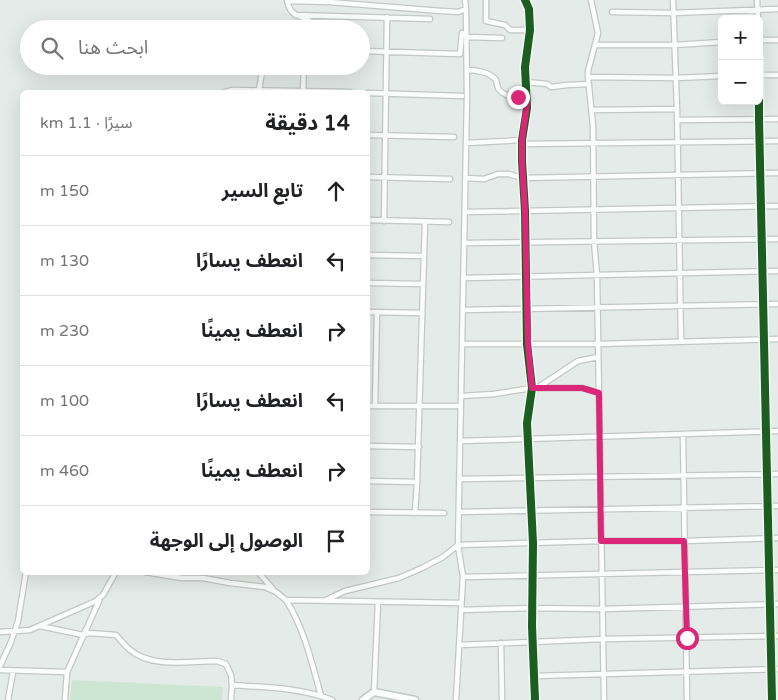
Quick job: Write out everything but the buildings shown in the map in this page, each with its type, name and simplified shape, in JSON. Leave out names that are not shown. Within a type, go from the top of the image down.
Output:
[{"type":"street","points":[[456,700],[463,578],[458,545],[466,178],[467,37],[465,0]]},
{"type":"street","points":[[486,0],[486,21],[505,25],[510,30],[530,30]]},
{"type":"street","points":[[525,0],[529,9],[530,30],[525,67],[526,115],[522,142],[522,178],[525,211],[528,344],[534,388],[528,410],[528,440],[535,700]]},
{"type":"street","points":[[590,0],[598,33],[588,77],[592,110],[594,241],[598,308],[599,478],[604,700]]},
{"type":"street","points":[[673,0],[681,341]]},
{"type":"street","points":[[757,0],[758,15]]},
{"type":"street","points":[[308,20],[295,15],[287,1],[359,2],[395,9],[458,12],[466,9]]},
{"type":"street","points":[[612,12],[672,13],[778,9]]},
{"type":"street","points":[[295,15],[430,18]]},
{"type":"street","points":[[384,221],[387,17]]},
{"type":"street","points":[[370,51],[460,54],[462,33]]},
{"type":"street","points":[[467,37],[502,38]]},
{"type":"street","points":[[763,40],[778,40]]},
{"type":"street","points":[[595,45],[674,45],[718,42]]},
{"type":"street","points":[[467,70],[486,73],[495,79],[499,89],[509,96],[526,99]]},
{"type":"street","points":[[233,90],[258,90],[261,75]]},
{"type":"street","points":[[303,90],[304,75]]},
{"type":"street","points":[[763,75],[778,75]]},
{"type":"street","points":[[588,77],[675,78],[718,76]]},
{"type":"street","points":[[526,82],[547,84],[551,87],[567,84],[590,84]]},
{"type":"street","points":[[370,93],[462,96]]},
{"type":"street","points":[[759,105],[772,700]]},
{"type":"street","points":[[592,110],[677,109]]},
{"type":"street","points":[[677,120],[778,119]]},
{"type":"street","points":[[370,135],[454,137]]},
{"type":"street","points":[[466,143],[778,141]]},
{"type":"street","points":[[466,178],[484,179],[498,174],[522,178],[778,173]]},
{"type":"street","points":[[370,177],[450,179]]},
{"type":"street","points":[[465,212],[594,208],[778,206]]},
{"type":"street","points":[[370,220],[449,222]]},
{"type":"street","points":[[415,513],[418,482],[425,222]]},
{"type":"street","points":[[464,243],[778,239]]},
{"type":"street","points":[[370,255],[424,256]]},
{"type":"street","points":[[464,278],[778,271]]},
{"type":"street","points":[[370,283],[423,284]]},
{"type":"street","points":[[463,310],[778,304]]},
{"type":"street","points":[[370,312],[422,313]]},
{"type":"street","points":[[375,406],[377,312]]},
{"type":"street","points":[[462,344],[598,344],[778,340]]},
{"type":"street","points":[[534,388],[578,362],[598,357]]},
{"type":"street","points":[[461,396],[494,394],[534,388],[582,388],[599,393]]},
{"type":"street","points":[[370,406],[461,406]]},
{"type":"street","points":[[460,441],[778,431]]},
{"type":"street","points":[[683,434],[687,700]]},
{"type":"street","points":[[370,446],[419,447]]},
{"type":"street","points":[[460,479],[684,477],[778,474]]},
{"type":"street","points":[[370,481],[418,482]]},
{"type":"street","points":[[459,512],[778,506]]},
{"type":"street","points":[[370,512],[444,513]]},
{"type":"street","points":[[326,600],[345,591],[399,578],[443,557],[458,545],[778,538]]},
{"type":"street","points":[[463,578],[778,570]]},
{"type":"street","points":[[26,575],[18,621],[0,668],[13,672],[67,672]]},
{"type":"street","points":[[65,700],[67,672],[100,598],[114,575]]},
{"type":"street","points":[[164,575],[182,578],[203,578],[265,587],[276,592]]},
{"type":"street","points":[[261,575],[286,600],[293,611],[301,629],[321,696]]},
{"type":"street","points":[[0,632],[30,630],[63,617],[100,598]]},
{"type":"street","points":[[286,600],[461,603]]},
{"type":"street","points":[[374,692],[378,602]]},
{"type":"street","points":[[461,610],[603,609],[778,604]]},
{"type":"street","points":[[40,626],[83,635],[89,633],[116,635],[129,650],[155,662],[217,661],[226,664],[232,675],[231,700]]},
{"type":"street","points":[[459,645],[604,639],[778,636]]},
{"type":"street","points":[[501,643],[502,700]]},
{"type":"street","points":[[534,676],[778,669]]},
{"type":"street","points":[[8,700],[13,672]]},
{"type":"street","points":[[232,685],[268,688],[321,696],[332,700]]},
{"type":"street","points":[[363,700],[374,692],[415,700]]},
{"type":"green space","points":[[72,680],[223,687],[222,700],[70,700]]},
{"type":"cycle path","points":[[525,0],[529,9],[530,30],[525,67],[527,108],[522,140],[522,161],[525,211],[527,344],[532,388],[527,423],[533,543],[532,626],[535,700]]},
{"type":"cycle path","points":[[759,60],[772,700]]},
{"type":"route","points":[[518,97],[526,99],[527,104],[522,140],[522,178],[525,211],[528,344],[532,388],[582,388],[599,393],[601,541],[684,541],[687,638]]}]
